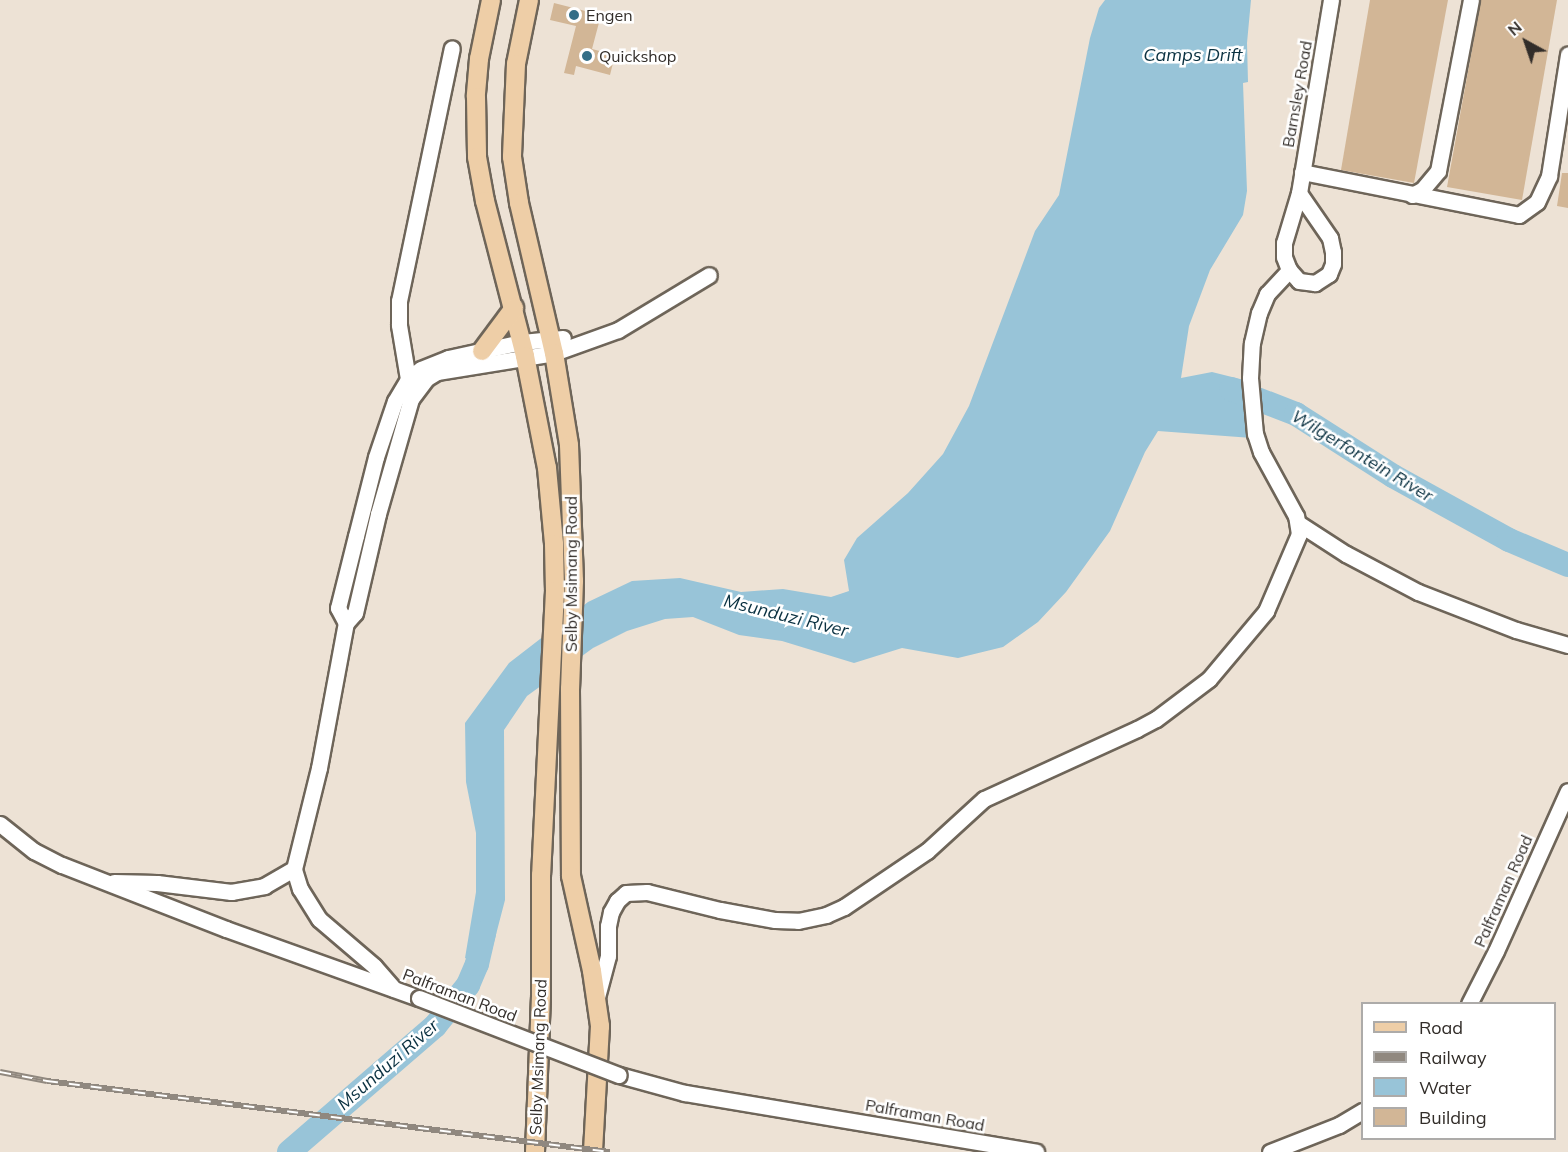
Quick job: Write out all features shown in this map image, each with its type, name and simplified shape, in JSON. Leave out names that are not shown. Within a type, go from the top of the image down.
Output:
[{"type":"main road","name":"Selby Msimang Road","points":[[491,0],[479,59],[476,97],[477,157],[485,201],[514,309],[538,349],[569,446],[574,581],[570,689],[571,876],[597,998],[600,1026],[593,1152]]},
{"type":"main road","name":"Selby Msimang Road","points":[[529,0],[516,64],[512,158],[538,349],[538,420],[553,514],[555,591],[541,875],[541,996],[535,1152]]},
{"type":"main road","points":[[482,351],[514,309]]},
{"type":"lane","name":"Barnsley Road","points":[[1289,270],[1284,256],[1284,243],[1299,193],[1331,0]]},
{"type":"lane","points":[[1412,195],[1422,190],[1438,171],[1471,0]]},
{"type":"lane","points":[[408,379],[399,325],[399,301],[452,48]]},
{"type":"lane","points":[[1302,172],[1519,215],[1528,210],[1544,190],[1568,54]]},
{"type":"lane","points":[[1299,193],[1330,238],[1333,264],[1323,280],[1315,283],[1299,281],[1289,270],[1267,294],[1259,313],[1252,343],[1250,378],[1255,434],[1261,452],[1298,523],[1346,554],[1418,592],[1516,630],[1568,645]]},
{"type":"lane","points":[[394,989],[374,966],[319,919],[300,889],[294,868],[319,768],[346,623],[355,613],[406,412],[417,388],[427,378],[446,369],[594,338],[627,326],[709,275]]},
{"type":"lane","points":[[346,623],[338,608],[376,457],[395,400],[408,379],[433,363],[482,351],[538,349]]},
{"type":"lane","points":[[597,998],[608,957],[608,926],[611,912],[617,901],[626,893],[647,892],[720,910],[775,920],[798,921],[826,915],[844,907],[927,851],[984,799],[1156,719],[1209,679],[1266,611],[1297,544],[1298,523]]},
{"type":"lane","name":"Palframan Road","points":[[1470,1002],[1496,951],[1568,791]]},
{"type":"lane","name":"Palframan Road","points":[[0,824],[34,851],[103,882],[419,998],[619,1076],[685,1093],[1036,1152]]},
{"type":"lane","points":[[103,882],[158,883],[231,892],[264,886],[294,868]]},
{"type":"lane","points":[[1270,1152],[1339,1125],[1361,1111]]},
{"type":"water","name":"Camps Drift","points":[[1105,0],[1251,0],[1247,43],[1248,82],[1243,83],[1247,191],[1243,215],[1210,270],[1189,326],[1181,378],[1212,372],[1248,381],[1252,438],[1158,431],[1145,452],[1110,531],[1066,592],[1038,622],[1003,647],[958,658],[902,648],[854,663],[782,641],[739,635],[693,617],[665,619],[627,631],[593,648],[527,696],[504,730],[505,900],[487,969],[465,958],[476,892],[476,833],[466,782],[465,723],[509,663],[588,602],[632,581],[680,578],[741,592],[783,589],[831,597],[849,591],[844,560],[857,538],[908,493],[943,454],[969,406],[1035,231],[1059,195],[1090,38],[1099,8]]},
{"type":"building","points":[[1370,0],[1448,0],[1414,183],[1341,170]]},
{"type":"building","points":[[1481,0],[1557,0],[1522,200],[1447,187]]},
{"type":"building","points":[[554,3],[601,15],[592,49],[615,55],[610,75],[576,66],[574,75],[564,73],[576,26],[550,20]]},
{"type":"building","points":[[1562,173],[1568,173],[1568,208],[1557,206]]},
{"type":"waterway","name":"Wilgerfontein River","points":[[1231,389],[1296,414],[1393,476],[1509,540],[1568,565]]},
{"type":"waterway","name":"Msunduzi River","points":[[289,1152],[435,1026],[468,985],[477,964],[484,933]]},
{"type":"railway","points":[[0,1072],[47,1081],[610,1152]]},
{"type":"place","name":"Engen","points":[[574,15]]},
{"type":"place","name":"Quickshop","points":[[587,56]]}]
